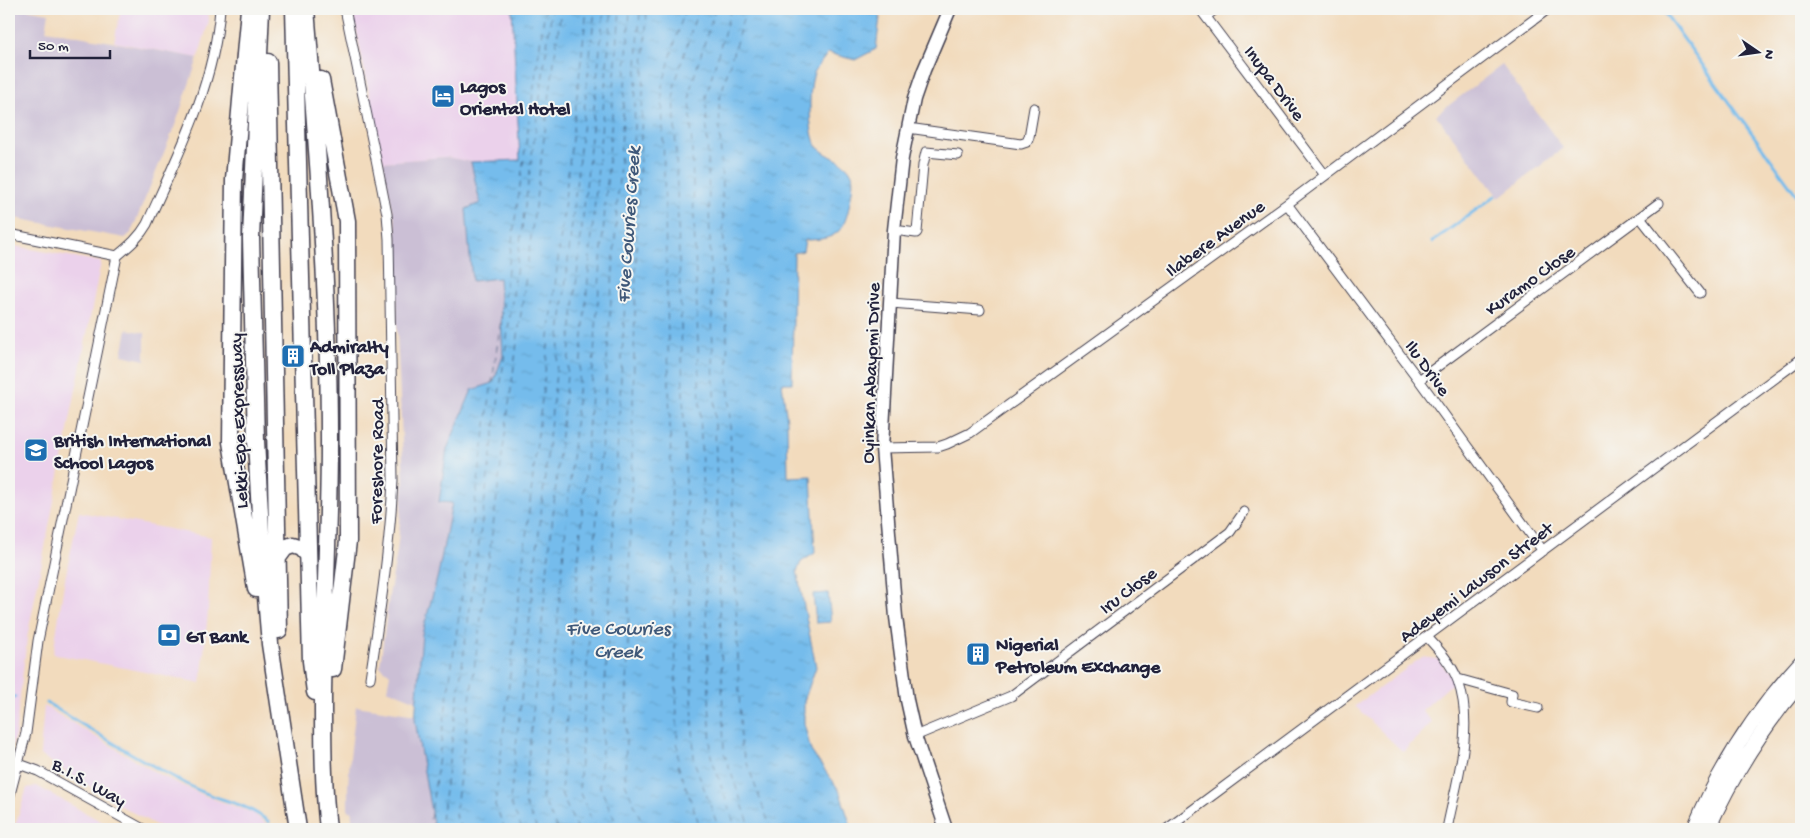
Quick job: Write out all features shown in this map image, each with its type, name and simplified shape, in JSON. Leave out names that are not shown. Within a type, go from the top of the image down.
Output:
[{"type":"highway","points":[[249,9],[234,180],[231,442],[274,694],[280,717]]},
{"type":"highway","name":"Lekki-Epe Expressway","points":[[261,9],[251,238],[254,368],[262,550],[270,644],[298,829]]},
{"type":"highway","points":[[268,9],[280,717]]},
{"type":"highway","points":[[294,9],[311,661],[323,763],[328,829]]},
{"type":"highway","points":[[307,9],[322,217],[328,359],[329,442],[323,763]]},
{"type":"highway","points":[[307,9],[347,221],[348,542],[323,763]]},
{"type":"highway","points":[[278,559],[285,548],[293,545],[302,548],[308,555]]},
{"type":"main road","points":[[1694,829],[1711,792],[1735,749],[1767,702],[1801,662]]},
{"type":"main road","points":[[1708,829],[1725,794],[1756,741],[1801,682]]},
{"type":"street","points":[[9,798],[26,733],[38,641],[117,256],[132,244],[147,224],[193,119],[202,96],[212,57],[220,9]]},
{"type":"street","name":"Foreshore Road","points":[[344,9],[387,214],[391,264],[392,510],[387,564],[370,678]]},
{"type":"street","name":"Oyinkan Abayomi Drive","points":[[946,829],[915,736],[907,700],[896,617],[882,448],[894,230],[901,166],[914,99],[950,9]]},
{"type":"street","points":[[1203,12],[1216,9]]},
{"type":"street","name":"Ilabere Avenue","points":[[882,448],[938,447],[970,433],[1287,204],[1548,9]]},
{"type":"street","name":"Inupa Drive","points":[[1203,12],[1325,175]]},
{"type":"street","points":[[908,128],[1021,144],[1027,142],[1029,138],[1034,108]]},
{"type":"street","points":[[894,230],[917,232],[923,164],[926,152],[958,155]]},
{"type":"street","name":"Kuramo Close","points":[[1419,380],[1658,203]]},
{"type":"street","name":"Ilu Drive","points":[[1287,204],[1419,380],[1543,551]]},
{"type":"street","points":[[1640,217],[1700,293]]},
{"type":"street","points":[[9,234],[117,256]]},
{"type":"street","points":[[891,303],[980,310]]},
{"type":"street","name":"Adeyemi Lawson Street","points":[[1167,829],[1801,359]]},
{"type":"street","name":"Iru Close","points":[[915,736],[1011,696],[1230,532],[1244,512]]},
{"type":"street","points":[[1427,637],[1443,654],[1458,680],[1464,707],[1464,740],[1447,829]]},
{"type":"street","points":[[1458,680],[1512,694],[1511,702],[1538,708]]},
{"type":"street","name":"B.I.S. Way","points":[[19,764],[38,771],[144,829]]},
{"type":"shaded area","points":[[9,9],[25,9],[49,13],[46,30],[198,58],[176,123],[131,233],[125,238],[9,217]]},
{"type":"shaded area","points":[[121,9],[208,9],[209,21],[198,58],[114,42]]},
{"type":"shaded area","name":"Lagos Oriental Hotel","points":[[352,9],[512,9],[520,160],[471,162],[446,157],[383,162]]},
{"type":"shaded area","points":[[1502,65],[1563,148],[1499,198],[1436,115]]},
{"type":"shaded area","points":[[446,157],[471,162],[480,203],[473,281],[499,277],[503,356],[493,383],[439,501],[452,502],[438,575],[422,634],[417,701],[387,689],[390,674],[380,666],[397,552],[404,483],[397,331],[396,227],[383,162]]},
{"type":"shaded area","name":"British International School Lagos","points":[[9,245],[101,262],[27,638],[15,736],[9,754]]},
{"type":"shaded area","points":[[127,329],[145,333],[145,360],[122,355]]},
{"type":"shaded area","points":[[79,512],[211,537],[208,612],[201,683],[53,654],[64,584]]},
{"type":"shaded area","points":[[1422,657],[1438,659],[1455,681],[1422,710],[1432,722],[1403,752],[1355,706]]},
{"type":"shaded area","points":[[44,706],[160,775],[205,796],[253,813],[272,829],[168,829],[156,825],[121,806],[40,755]]},
{"type":"shaded area","points":[[356,706],[416,715],[415,720],[434,829],[360,827],[352,821],[352,811],[348,811],[348,785]]},
{"type":"shaded area","points":[[37,786],[115,829],[14,829],[27,788]]},
{"type":"water","name":"Five Cowries Creek","points":[[512,9],[881,9],[876,49],[855,60],[828,53],[816,69],[813,78],[810,109],[814,140],[821,150],[849,169],[853,177],[853,186],[846,218],[839,231],[826,238],[805,240],[803,251],[794,253],[792,383],[782,383],[787,421],[788,477],[811,476],[815,553],[801,562],[797,571],[816,667],[804,701],[804,723],[811,751],[839,790],[852,829],[434,829],[415,720],[422,634],[438,575],[452,503],[439,502],[447,449],[472,390],[493,383],[503,356],[499,278],[472,281],[466,209],[480,203],[471,162],[520,160]]},
{"type":"water","points":[[828,593],[831,622],[816,623],[813,594]]},
{"type":"waterway","points":[[1662,9],[1801,201]]},
{"type":"waterway","points":[[1432,242],[1495,196]]},
{"type":"waterway","points":[[9,696],[15,697]]},
{"type":"waterway","points":[[47,703],[177,779],[196,789],[251,810],[269,822]]},
{"type":"ferry route","points":[[435,829],[430,820],[545,9]]},
{"type":"ferry route","points":[[445,829],[441,820],[552,9]]},
{"type":"ferry route","points":[[461,829],[455,815],[561,9]]},
{"type":"ferry route","points":[[505,829],[495,805],[587,9]]},
{"type":"ferry route","points":[[522,829],[510,802],[595,9]]},
{"type":"ferry route","points":[[537,829],[524,801],[604,9]]},
{"type":"ferry route","points":[[557,829],[542,797],[612,9]]},
{"type":"ferry route","points":[[577,829],[561,793],[620,9]]},
{"type":"ferry route","points":[[596,829],[579,791],[630,9]]},
{"type":"ferry route","points":[[619,829],[600,787],[640,9]]},
{"type":"ferry route","points":[[645,829],[625,783],[637,218],[647,9]]},
{"type":"ferry route","points":[[685,9],[662,86],[678,765],[701,829]]},
{"type":"ferry route","points":[[698,9],[674,87],[694,761],[719,829]]},
{"type":"ferry route","points":[[715,9],[690,90],[711,756],[736,829]]},
{"type":"ferry route","points":[[731,9],[706,96],[724,753],[751,829]]},
{"type":"ferry route","points":[[746,9],[719,101],[741,747],[771,829]]},
{"type":"place","name":"Lagos Oriental Hotel","points":[[443,96]]},
{"type":"place","name":"Admiralty Toll Plaza","points":[[293,356]]},
{"type":"place","name":"British International School Lagos","points":[[36,450]]},
{"type":"place","name":"GT Bank","points":[[169,635]]},
{"type":"place","name":"Nigerial Petroleum Exchange","points":[[978,654]]}]
